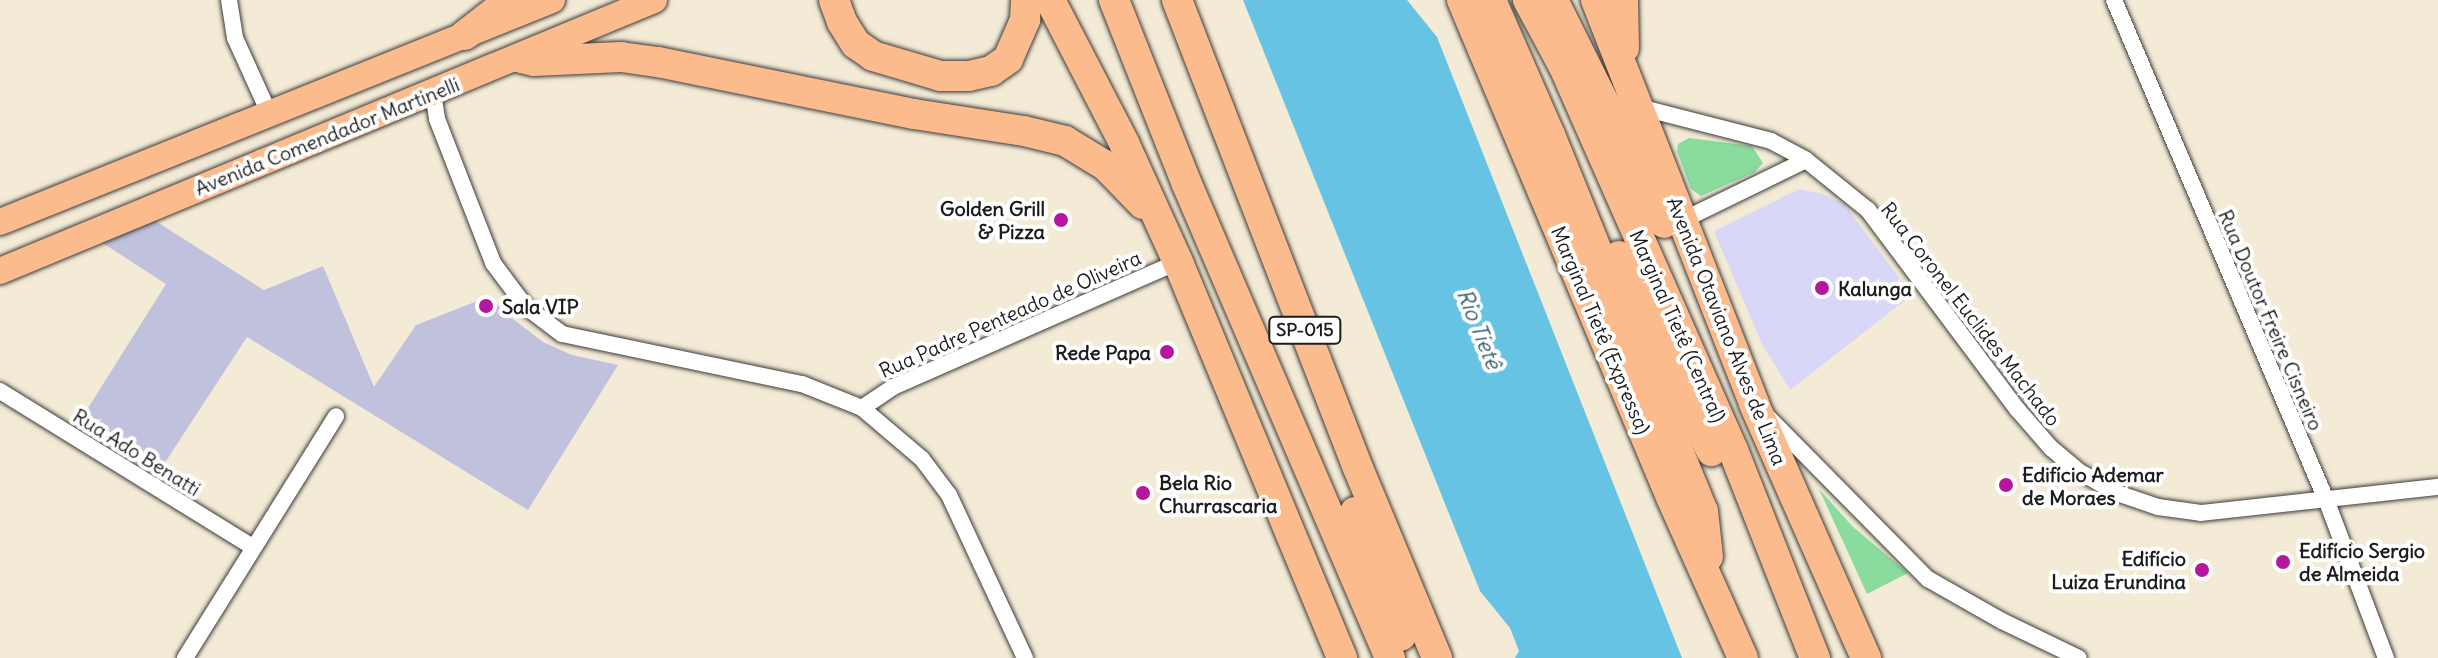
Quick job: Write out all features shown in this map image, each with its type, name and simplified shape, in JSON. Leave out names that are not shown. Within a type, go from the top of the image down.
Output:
[{"type":"highway","points":[[465,35],[510,0]]},
{"type":"highway","points":[[834,0],[842,22],[856,44],[873,56],[940,76],[969,76],[991,71],[1008,59],[1025,20],[1026,0]]},
{"type":"highway","points":[[1050,0],[1124,143],[1178,262],[1342,658]]},
{"type":"highway","points":[[1114,0],[1186,182],[1390,658]]},
{"type":"highway","name":"SP-015","points":[[1177,0],[1358,468],[1437,658]]},
{"type":"highway","name":"Marginal Tietê (Expressa)","points":[[1462,0],[1671,497],[1743,658]]},
{"type":"highway","points":[[1491,0],[1550,135],[1703,511],[1710,579]]},
{"type":"highway","name":"Marginal Tietê (Central)","points":[[1528,0],[1564,67],[1727,436],[1815,658]]},
{"type":"highway","points":[[1553,0],[1667,229],[1695,257]]},
{"type":"highway","name":"Avenida Otaviano Alves de Lima","points":[[1596,0],[1754,404],[1866,658]]},
{"type":"highway","points":[[1623,0],[1626,74]]},
{"type":"highway","points":[[521,58],[534,61],[621,57],[658,62],[1065,141],[1121,179],[1161,225]]},
{"type":"highway","points":[[1209,80],[1215,144],[1409,658]]},
{"type":"highway","points":[[1550,135],[1572,160],[1779,597],[1796,610]]},
{"type":"highway","points":[[1186,182],[1188,219],[1307,530],[1318,598]]},
{"type":"main road","points":[[0,222],[552,0]]},
{"type":"main road","name":"Avenida Comendador Martinelli","points":[[0,271],[521,58],[654,0]]},
{"type":"street","points":[[229,0],[235,38],[269,113]]},
{"type":"street","name":"Rua Doutor Freire Cisneiro","points":[[2114,0],[2327,502],[2386,658]]},
{"type":"street","points":[[433,93],[442,132],[493,263],[525,306],[562,334],[802,384],[835,394],[862,408],[922,459],[949,495],[1025,658]]},
{"type":"street","name":"Rua Coronel Euclides Machado","points":[[1639,107],[1771,141],[1806,160],[1868,210],[2017,409],[2051,448],[2078,471],[2117,493],[2158,507],[2201,513],[2327,502],[2438,487]]},
{"type":"street","points":[[1681,221],[1806,160]]},
{"type":"street","name":"Rua Padre Penteado de Oliveira","points":[[862,408],[893,387],[1178,262]]},
{"type":"street","name":"Rua Ado Benatti","points":[[0,391],[253,547]]},
{"type":"street","points":[[1754,404],[1829,475],[1928,579],[2002,621],[2079,658]]},
{"type":"street","points":[[185,658],[336,416]]},
{"type":"shaded area","name":"Kalunga","points":[[1799,189],[1823,194],[1845,205],[1912,295],[1790,390],[1762,344],[1715,234],[1716,230]]},
{"type":"shaded area","points":[[154,220],[264,290],[323,266],[374,387],[416,325],[490,296],[503,311],[543,342],[572,355],[618,365],[528,510],[247,337],[164,464],[83,416],[166,284],[101,242]]},
{"type":"green space","points":[[1689,138],[1752,146],[1763,163],[1755,172],[1701,196],[1691,189],[1677,151],[1678,144]]},
{"type":"green space","points":[[1819,489],[1853,527],[1908,573],[1867,594]]},
{"type":"water","name":"Rio Tietê","points":[[1243,0],[1407,0],[1437,37],[1682,658],[1515,658],[1519,651],[1510,628],[1480,591]]},
{"type":"place","name":"Golden Grill & Pizza","points":[[1061,220]]},
{"type":"place","name":"Kalunga","points":[[1822,288]]},
{"type":"place","name":"Sala VIP","points":[[486,306]]},
{"type":"place","name":"Rede Papa","points":[[1167,352]]},
{"type":"place","name":"Edifício Ademar de Moraes","points":[[2006,485]]},
{"type":"place","name":"Bela Rio Churrascaria","points":[[1143,493]]},
{"type":"place","name":"Edifício Sergio de Almeida","points":[[2283,562]]},
{"type":"place","name":"Edifício Luiza Erundina","points":[[2202,570]]}]
